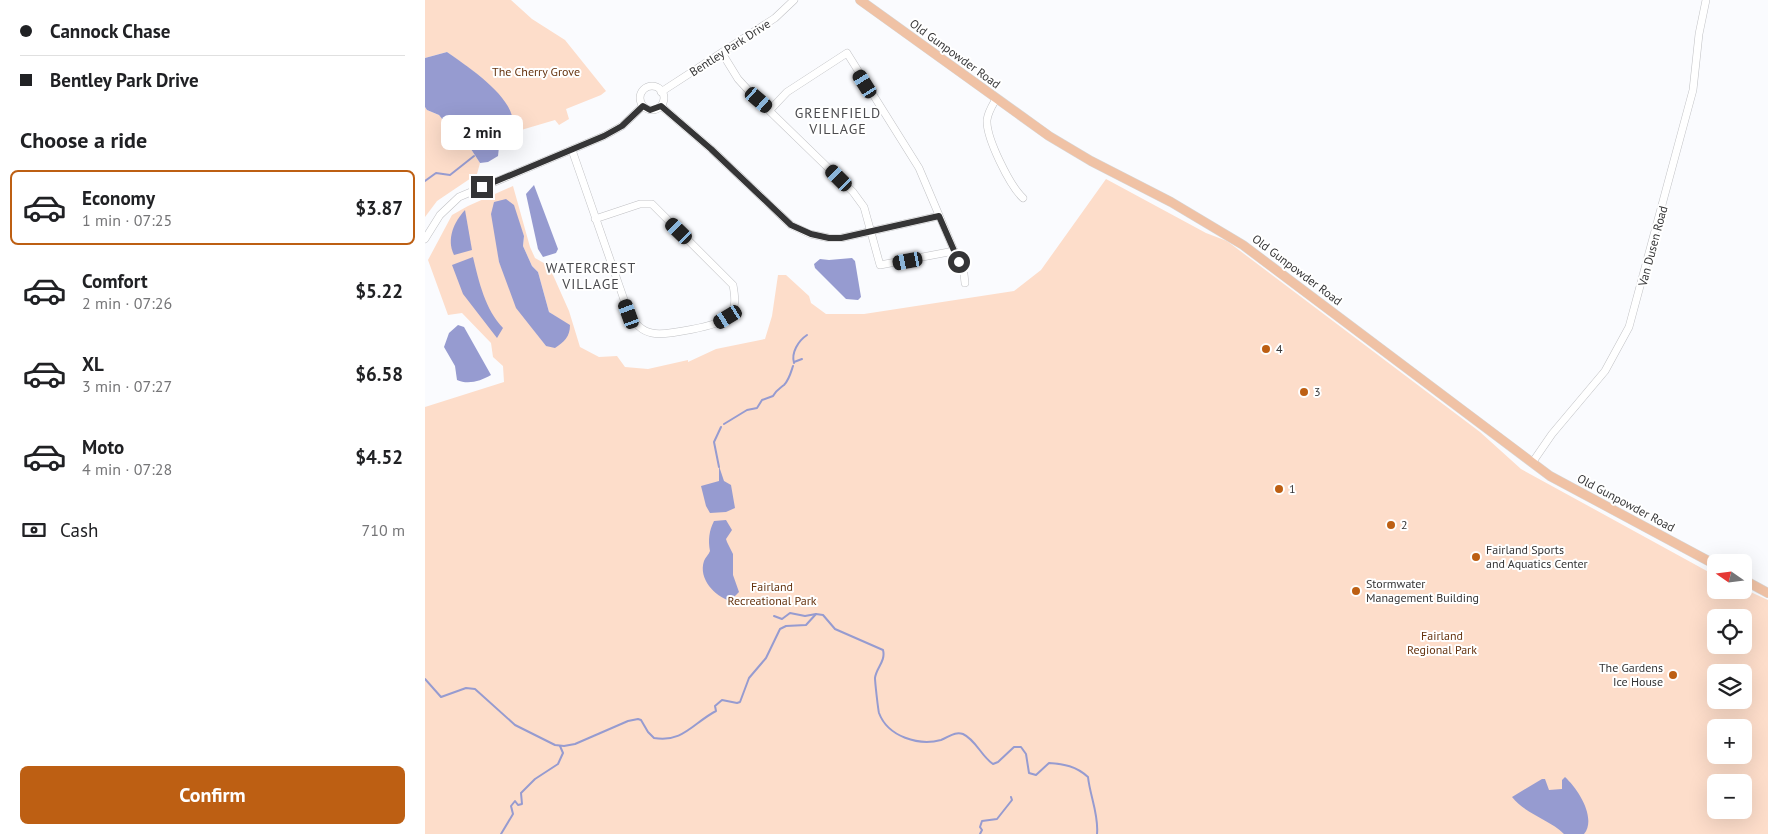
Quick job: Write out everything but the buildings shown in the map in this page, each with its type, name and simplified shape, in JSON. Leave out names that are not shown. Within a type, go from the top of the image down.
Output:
[{"type":"main road","name":"Old Gunpowder Road","points":[[860,0],[1071,150],[1171,202],[1243,245],[1550,476],[1707,560]]},
{"type":"main road","points":[[1753,585],[1768,593]]},
{"type":"street","name":"Bentley Park Drive","points":[[661,92],[775,18],[794,0]]},
{"type":"street","name":"Van Dusen Road","points":[[1532,463],[1552,434],[1605,371],[1629,327],[1693,90],[1699,34],[1706,0]]},
{"type":"street","points":[[722,53],[738,79],[853,192],[864,207],[880,265],[954,251]]},
{"type":"street","points":[[769,110],[787,92],[847,53],[919,168],[966,279],[965,283]]},
{"type":"street","points":[[651,87],[661,92],[663,101],[661,106],[650,110],[643,106],[640,98],[643,91],[651,87]]},
{"type":"street","points":[[996,98],[989,112],[988,131],[1013,189],[1023,198]]},
{"type":"street","points":[[425,239],[440,215],[459,198],[572,150],[622,126],[643,106]]},
{"type":"street","points":[[661,106],[711,149],[791,225],[811,234],[829,238],[872,232],[939,216]]},
{"type":"street","points":[[572,150],[595,219],[629,314],[638,327],[653,334],[673,332],[719,323],[728,317],[734,309],[736,296],[733,284],[652,204],[629,207],[595,219]]},
{"type":"green space","name":"The Cherry Grove","points":[[425,0],[511,0],[532,19],[565,40],[606,91],[601,95],[566,109],[569,119],[559,125],[555,120],[511,133],[503,126],[512,116],[481,77],[447,52],[425,58]]},
{"type":"green space","points":[[425,107],[427,110],[439,115],[447,125],[458,129],[480,163],[477,174],[437,201],[425,217]]},
{"type":"green space","points":[[1106,179],[1206,233],[1227,241],[1480,432],[1521,469],[1707,571],[1707,599],[1753,599],[1753,593],[1768,600],[1768,834],[425,834],[425,407],[504,382],[503,366],[493,357],[491,343],[462,313],[448,315],[428,260],[452,215],[513,186],[530,247],[535,258],[549,266],[569,311],[580,347],[599,357],[617,356],[625,367],[648,369],[688,360],[688,362],[716,349],[765,339],[772,316],[778,275],[786,275],[809,296],[811,303],[826,314],[864,314],[1014,291],[1041,270]],"holes":[[[519,223],[524,236],[523,246],[532,266],[538,272],[549,312],[570,326],[546,346],[533,329],[499,262],[497,245]]]},
{"type":"water","points":[[447,52],[485,80],[502,98],[512,116],[503,126],[505,134],[499,147],[498,156],[488,162],[480,163],[458,129],[447,125],[439,115],[427,110],[425,107],[425,58]]},
{"type":"water","points":[[534,185],[558,249],[556,253],[543,257],[538,249],[526,194]]},
{"type":"water","points":[[506,199],[514,205],[524,236],[523,246],[532,266],[538,272],[549,312],[570,325],[566,339],[555,348],[546,346],[516,308],[499,262],[491,214],[494,202]]},
{"type":"water","points":[[465,210],[472,250],[454,255],[451,243],[452,231]]},
{"type":"water","points":[[473,257],[487,304],[503,328],[497,338],[463,294],[452,265]]},
{"type":"water","points":[[852,258],[855,261],[861,297],[858,300],[846,299],[815,268],[814,264],[820,259]]},
{"type":"water","points":[[458,325],[464,327],[491,375],[474,382],[457,380],[455,366],[444,347],[449,333]]},
{"type":"water","points":[[719,466],[724,481],[731,485],[735,508],[726,512],[710,513],[706,506],[701,486],[719,481]]},
{"type":"water","points":[[726,520],[732,530],[726,539],[733,554],[733,575],[739,592],[730,601],[724,599],[709,586],[703,574],[705,560],[710,551],[709,536],[711,528],[714,521]]},
{"type":"water","points":[[1565,777],[1580,796],[1587,812],[1588,820],[1584,834],[1564,834],[1523,808],[1512,797],[1542,779],[1545,779],[1549,790],[1562,789],[1562,780]]},
{"type":"waterway","points":[[425,181],[436,173],[450,175],[474,156]]},
{"type":"waterway","points":[[794,363],[793,355],[796,348],[807,335]]},
{"type":"waterway","points":[[794,362],[802,359]]},
{"type":"waterway","points":[[724,424],[747,410],[757,408],[762,400],[773,396],[787,381],[793,366]]},
{"type":"waterway","points":[[719,467],[714,442],[721,427]]},
{"type":"waterway","points":[[774,616],[782,619],[790,613],[805,616],[816,614]]},
{"type":"waterway","points":[[425,679],[441,697],[466,688],[475,689],[515,725],[555,745],[575,744],[628,721],[638,719],[641,720],[654,738],[673,738],[687,731],[716,711],[715,706],[722,700],[740,702],[749,678],[766,658],[780,629],[786,626],[806,625],[816,614],[823,615],[835,629],[883,650],[883,658],[875,680],[879,713],[889,728],[905,738],[923,742],[941,740],[957,733],[963,734],[993,764],[998,762],[1014,747],[1021,747],[1026,754],[1029,773],[1036,775],[1049,763],[1065,765],[1079,770],[1088,777],[1097,820],[1097,834]]},
{"type":"waterway","points":[[501,834],[513,814],[511,806],[515,801],[518,805],[522,804],[521,793],[535,779],[558,764],[563,753],[560,746]]},
{"type":"waterway","points":[[980,834],[982,821],[997,819],[1012,800],[1011,797]]},
{"type":"place","name":"4","points":[[1266,349]]},
{"type":"place","name":"3","points":[[1304,392]]},
{"type":"place","name":"1","points":[[1279,489]]},
{"type":"place","name":"2","points":[[1391,525]]},
{"type":"place","name":"Fairland Sports and Aquatics Center","points":[[1476,557]]},
{"type":"place","name":"Stormwater Management Building","points":[[1356,591]]},
{"type":"place","name":"The Gardens Ice House","points":[[1673,675]]},
{"type":"district","name":"GREENFIELD VILLAGE","points":[[838,122]]},
{"type":"district","name":"WATERCREST VILLAGE","points":[[591,276]]},
{"type":"route","points":[[482,187],[604,136],[622,126],[643,106],[646,109],[654,110],[661,106],[711,149],[791,225],[811,234],[829,238],[841,238],[939,216],[959,262]]},
{"type":"park label","name":"Fairland Recreational Park","points":[[772,594]]},
{"type":"park label","name":"Fairland Regional Park","points":[[1442,643]]}]
